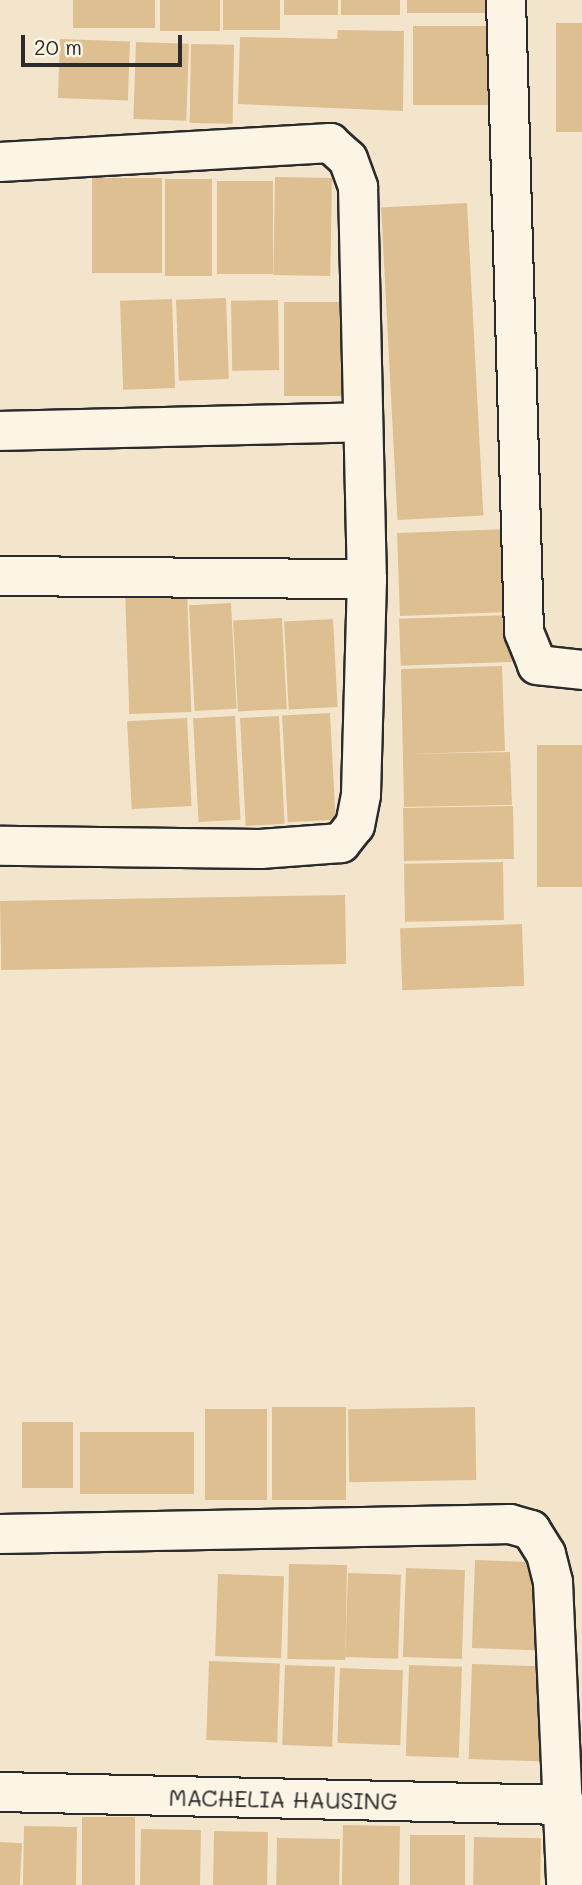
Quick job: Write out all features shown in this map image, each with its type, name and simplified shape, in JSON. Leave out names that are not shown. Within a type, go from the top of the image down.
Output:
[{"type":"street","points":[[506,0],[524,632],[537,665],[582,670]]},
{"type":"street","points":[[0,162],[330,142],[348,159],[358,187],[367,579],[360,795],[355,825],[341,843],[260,849],[0,846]]},
{"type":"street","points":[[0,431],[363,422]]},
{"type":"street","points":[[0,576],[367,579]]},
{"type":"street","points":[[0,1534],[510,1524],[531,1530],[546,1554],[552,1582],[566,1805],[566,1885]]},
{"type":"street","name":"MACHELIA HAUSING","points":[[0,1792],[566,1805]]},
{"type":"building","points":[[73,0],[155,0],[155,28],[73,28]]},
{"type":"building","points":[[160,0],[220,0],[220,31],[160,31]]},
{"type":"building","points":[[223,0],[280,0],[280,30],[223,30]]},
{"type":"building","points":[[284,0],[338,0],[338,15],[284,15]]},
{"type":"building","points":[[341,0],[400,0],[400,15],[341,15]]},
{"type":"building","points":[[407,0],[494,0],[494,13],[407,13]]},
{"type":"building","points":[[556,23],[582,23],[582,132],[556,132]]},
{"type":"building","points":[[413,26],[491,26],[491,105],[413,105]]},
{"type":"building","points":[[338,30],[404,31],[403,111],[238,104],[240,37],[337,39]]},
{"type":"building","points":[[60,39],[130,41],[128,100],[58,98]]},
{"type":"building","points":[[136,42],[189,44],[186,121],[133,119]]},
{"type":"building","points":[[191,44],[234,45],[233,124],[190,123]]},
{"type":"building","points":[[275,177],[332,178],[330,276],[273,275]]},
{"type":"building","points":[[92,178],[162,178],[162,273],[92,273]]},
{"type":"building","points":[[165,179],[212,179],[212,276],[165,276]]},
{"type":"building","points":[[217,181],[273,181],[273,274],[217,274]]},
{"type":"building","points":[[467,203],[483,516],[397,520],[381,208]]},
{"type":"building","points":[[226,298],[229,379],[179,381],[176,300]]},
{"type":"building","points":[[172,299],[175,388],[123,390],[120,301]]},
{"type":"building","points":[[278,300],[279,370],[232,371],[231,301]]},
{"type":"building","points":[[284,302],[341,302],[341,396],[284,396]]},
{"type":"building","points":[[511,529],[514,612],[400,616],[397,533]]},
{"type":"building","points":[[187,590],[191,712],[129,714],[125,592]]},
{"type":"building","points":[[231,603],[237,709],[195,711],[189,605]]},
{"type":"building","points":[[510,615],[512,662],[401,666],[399,619]]},
{"type":"building","points":[[282,618],[287,709],[238,711],[233,621]]},
{"type":"building","points":[[333,619],[338,707],[289,709],[284,622]]},
{"type":"building","points":[[502,666],[505,751],[409,754],[510,752],[512,805],[404,807],[401,669]]},
{"type":"building","points":[[330,713],[336,820],[288,822],[282,716]]},
{"type":"building","points":[[235,716],[240,820],[199,822],[193,718]]},
{"type":"building","points":[[279,716],[285,824],[246,826],[240,718]]},
{"type":"building","points":[[187,718],[192,806],[132,809],[127,721]]},
{"type":"building","points":[[537,745],[582,745],[582,887],[537,887]]},
{"type":"building","points":[[513,806],[514,859],[404,861],[403,808]]},
{"type":"building","points":[[503,862],[504,920],[405,922],[404,864]]},
{"type":"building","points":[[345,895],[346,964],[1,970],[0,901]]},
{"type":"building","points":[[522,924],[524,986],[402,990],[400,928]]},
{"type":"building","points":[[272,1407],[346,1407],[346,1500],[272,1500]]},
{"type":"building","points":[[475,1407],[476,1480],[349,1482],[348,1409]]},
{"type":"building","points":[[205,1409],[267,1409],[267,1500],[205,1500]]},
{"type":"building","points":[[22,1422],[73,1422],[73,1488],[22,1488]]},
{"type":"building","points":[[80,1432],[194,1432],[194,1494],[80,1494]]},
{"type":"building","points":[[475,1560],[539,1562],[536,1650],[472,1648]]},
{"type":"building","points":[[289,1564],[347,1565],[345,1660],[287,1659]]},
{"type":"building","points":[[406,1568],[465,1570],[462,1659],[403,1657]]},
{"type":"building","points":[[348,1573],[401,1575],[398,1659],[345,1657]]},
{"type":"building","points":[[218,1574],[284,1576],[281,1658],[215,1656]]},
{"type":"building","points":[[209,1661],[280,1663],[277,1742],[206,1740]]},
{"type":"building","points":[[472,1664],[547,1667],[544,1762],[469,1759]]},
{"type":"building","points":[[285,1665],[335,1667],[332,1747],[282,1745]]},
{"type":"building","points":[[409,1665],[462,1667],[459,1758],[406,1756]]},
{"type":"building","points":[[340,1668],[403,1670],[400,1745],[337,1743]]},
{"type":"building","points":[[82,1817],[135,1817],[135,1885],[82,1885]]},
{"type":"building","points":[[343,1825],[400,1826],[399,1885],[342,1885]]},
{"type":"building","points":[[24,1826],[77,1827],[76,1885],[23,1885]]},
{"type":"building","points":[[141,1829],[201,1830],[200,1885],[140,1885]]},
{"type":"building","points":[[214,1831],[268,1832],[267,1885],[213,1885]]},
{"type":"building","points":[[410,1835],[465,1835],[465,1885],[410,1885]]},
{"type":"building","points":[[474,1837],[541,1838],[540,1885],[473,1885]]},
{"type":"building","points":[[277,1838],[340,1839],[339,1885],[276,1885]]},
{"type":"building","points":[[0,1842],[22,1843],[20,1885],[0,1885]]}]
